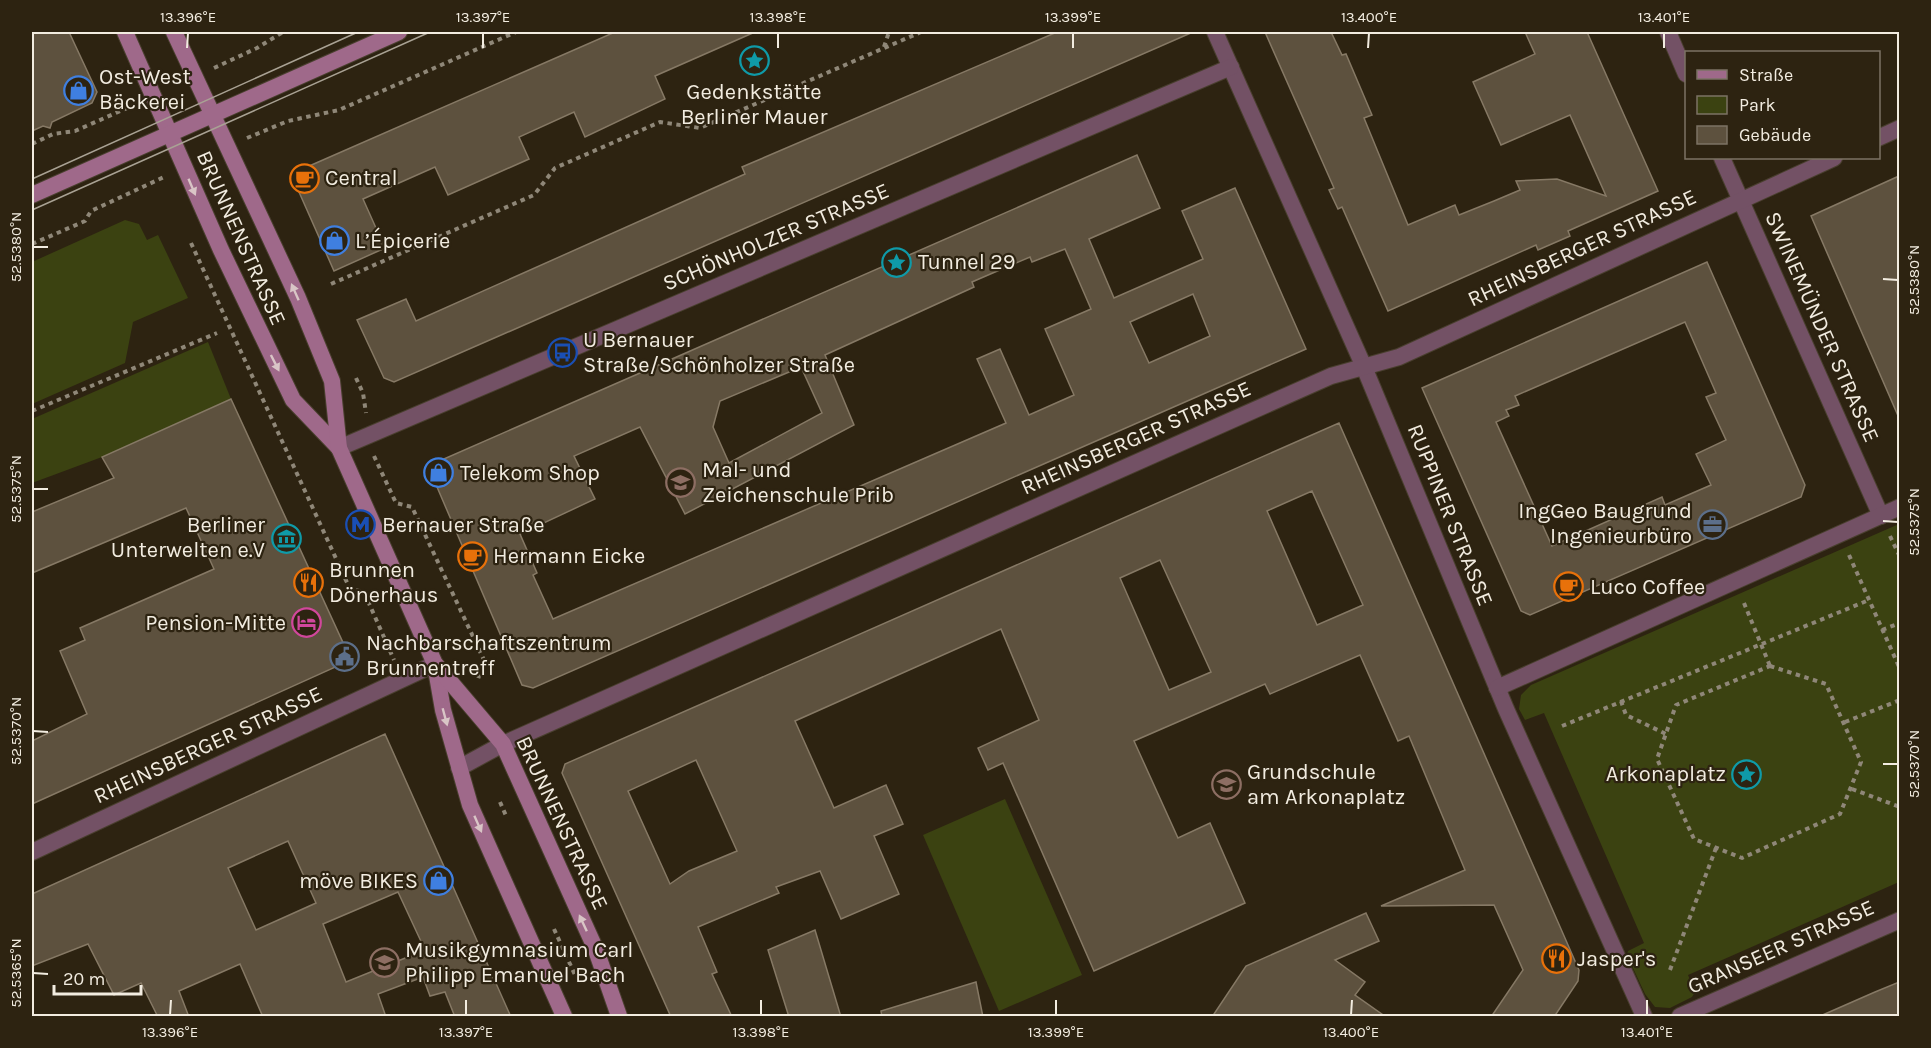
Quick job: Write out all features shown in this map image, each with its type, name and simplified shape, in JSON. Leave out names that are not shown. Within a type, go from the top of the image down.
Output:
[{"type":"main road","name":"BRUNNENSTRASSE","points":[[125,32],[252,318],[293,400],[339,448]]},
{"type":"main road","name":"BRUNNENSTRASSE","points":[[174,32],[298,298],[332,381],[339,448],[435,664],[443,710],[474,814],[564,1017]]},
{"type":"main road","points":[[32,195],[399,32]]},
{"type":"main road","name":"BRUNNENSTRASSE","points":[[435,664],[503,744],[600,963],[618,1017]]},
{"type":"street","name":"RUPPINER STRASSE","points":[[1215,32],[1365,367],[1497,688],[1644,1017]]},
{"type":"street","points":[[1668,32],[1685,72]]},
{"type":"street","name":"SCHÖNHOLZER STRASSE","points":[[339,448],[1231,67]]},
{"type":"street","points":[[1880,137],[1899,128]]},
{"type":"street","name":"SWINEMÜNDER STRASSE","points":[[1722,159],[1881,516]]},
{"type":"street","name":"RHEINSBERGER STRASSE","points":[[459,768],[503,744],[1331,376],[1399,357],[1832,159]]},
{"type":"street","points":[[1497,688],[1899,507]]},
{"type":"street","name":"RHEINSBERGER STRASSE","points":[[32,852],[435,664]]},
{"type":"street","name":"GRANSEER STRASSE","points":[[1680,1017],[1899,920]]},
{"type":"path","points":[[229,61],[283,32]]},
{"type":"path","points":[[263,131],[288,121],[339,110],[516,32]]},
{"type":"path","points":[[884,47],[889,32]]},
{"type":"path","points":[[331,284],[534,195],[555,168],[660,122],[700,128],[921,32]]},
{"type":"path","points":[[32,144],[53,134],[75,131],[116,113]]},
{"type":"path","points":[[32,244],[85,221],[91,211],[146,186]]},
{"type":"path","points":[[190,240],[350,589],[364,592],[385,639]]},
{"type":"path","points":[[32,411],[217,333]]},
{"type":"path","points":[[374,459],[396,503],[412,507],[484,660],[477,683]]},
{"type":"path","points":[[1890,536],[1899,557]]},
{"type":"path","points":[[1849,555],[1899,669]]},
{"type":"path","points":[[1562,726],[1869,600]]},
{"type":"path","points":[[1744,602],[1770,666]]},
{"type":"path","points":[[1882,630],[1899,623]]},
{"type":"path","points":[[1770,666],[1826,684],[1861,762],[1840,814],[1742,858],[1694,839],[1657,759],[1676,705],[1770,666]]},
{"type":"path","points":[[1845,722],[1899,700]]},
{"type":"path","points":[[1620,701],[1626,715],[1666,734]]},
{"type":"path","points":[[1852,789],[1899,807]]},
{"type":"path","points":[[500,802],[507,818]]},
{"type":"path","points":[[1670,970],[1716,848]]},
{"type":"path","points":[[554,929],[575,975]]},
{"type":"path","points":[[550,986],[600,963]]},
{"type":"green space","points":[[125,220],[139,224],[147,240],[158,235],[188,298],[133,322],[125,363],[32,404],[32,262]]},
{"type":"green space","points":[[208,342],[231,399],[102,457],[32,483],[32,419]]},
{"type":"green space","name":"Arkonaplatz","points":[[1899,524],[1899,882],[1688,975],[1695,992],[1692,997],[1670,1008],[1655,1007],[1645,994],[1627,955],[1628,951],[1644,943],[1544,713],[1525,720],[1519,709],[1521,695],[1531,685]]},
{"type":"green space","points":[[1005,799],[1082,975],[999,1011],[923,835]]},
{"type":"building","points":[[32,32],[69,32],[97,92],[92,103],[52,122],[50,128],[43,126],[32,131]]},
{"type":"building","points":[[615,32],[755,32],[655,76],[665,99],[585,137],[574,112],[519,137],[529,159],[448,195],[435,167],[363,199],[385,248],[334,271],[291,174]]},
{"type":"building","points":[[1057,32],[1193,32],[394,382],[384,378],[357,320],[406,299],[416,321],[745,174],[742,167]]},
{"type":"building","points":[[1265,32],[1331,32],[1342,55],[1346,54],[1372,115],[1364,118],[1408,225],[1455,205],[1459,215],[1494,201],[1520,190],[1516,181],[1557,179],[1606,196],[1570,115],[1501,145],[1473,82],[1535,54],[1525,32],[1587,32],[1658,191],[1568,231],[1570,236],[1538,250],[1536,245],[1388,311],[1342,207],[1338,209],[1329,190],[1334,188]]},
{"type":"building","points":[[1137,155],[1160,208],[1089,239],[1114,298],[1203,259],[1182,211],[1235,188],[1306,349],[533,688],[522,685],[428,466]],"holes":[[[1065,249],[1091,309],[1045,329],[1074,395],[1029,415],[1000,349],[977,359],[1006,423],[553,619],[533,575],[537,573],[520,534],[595,499],[574,456],[640,427],[685,514],[854,425],[825,355],[974,287],[972,282],[1030,257],[1032,262]],[[1193,294],[1210,336],[1149,363],[1130,322]],[[801,367],[822,413],[729,463],[713,427],[720,401]]]},
{"type":"building","points":[[1899,176],[1899,418],[1811,216]]},
{"type":"building","points":[[1707,262],[1805,485],[1801,497],[1530,615],[1521,611],[1422,388]],"holes":[[[1685,322],[1716,393],[1706,397],[1726,440],[1696,454],[1711,485],[1665,505],[1662,497],[1552,546],[1496,422],[1509,416],[1506,410],[1519,405],[1515,396]]]},
{"type":"building","points":[[231,399],[351,660],[32,804],[32,741],[87,714],[60,651],[85,640],[80,628],[214,569],[186,508],[32,573],[32,512],[114,478],[102,457]]},
{"type":"building","points":[[1339,423],[1579,970],[1578,981],[1554,1017],[1491,1017],[1523,970],[1494,905],[1381,906],[1465,870],[1409,736],[1398,741],[1360,655],[1270,694],[1265,684],[1134,741],[1178,838],[1210,823],[1245,903],[1094,971],[1003,763],[988,770],[978,748],[1039,720],[1001,629],[795,721],[834,808],[886,785],[903,824],[874,836],[899,894],[841,919],[820,871],[776,887],[779,893],[698,927],[717,972],[712,974],[732,1017],[671,1017],[562,773],[565,764]],"holes":[[[1312,491],[1363,605],[1317,625],[1267,511]],[[1160,560],[1211,672],[1169,690],[1120,578]],[[696,760],[737,851],[689,871],[670,884],[628,791]]]},
{"type":"building","points":[[385,734],[511,1017],[455,1017],[445,992],[430,996],[423,977],[378,994],[386,1017],[263,1017],[240,964],[179,991],[189,1017],[158,1017],[141,983],[114,995],[88,944],[32,966],[32,894]],"holes":[[[288,841],[316,903],[256,930],[228,868]],[[398,892],[425,950],[346,982],[323,924]]]},
{"type":"building","points":[[1366,913],[1379,941],[1335,960],[1365,982],[1355,995],[1386,1017],[1212,1017],[1246,966]]},
{"type":"building","points":[[815,930],[841,1017],[789,1017],[768,950]]},
{"type":"building","points":[[976,982],[983,1017],[882,1017],[881,1011]]},
{"type":"building","points":[[1899,982],[1899,1017],[1818,1017],[1875,992]]},
{"type":"tram line","points":[[32,179],[358,32]]},
{"type":"tram line","points":[[32,210],[430,32]]},
{"type":"place","name":"Gedenkstätte Berliner Mauer","points":[[754,60]]},
{"type":"place","name":"Ost-West Bäckerei","points":[[78,90]]},
{"type":"place","name":"Central","points":[[304,178]]},
{"type":"place","name":"L’Épicerie","points":[[334,241]]},
{"type":"place","name":"Tunnel 29","points":[[897,262]]},
{"type":"place","name":"U Bernauer Straße/Schönholzer Straße","points":[[562,353]]},
{"type":"place","name":"Telekom Shop","points":[[439,473]]},
{"type":"place","name":"Mal- und Zeichenschule Prib","points":[[681,483]]},
{"type":"place","name":"IngGeo Baugrund Ingenieurbüro","points":[[1713,524]]},
{"type":"place","name":"Bernauer Straße","points":[[361,525]]},
{"type":"place","name":"Berliner Unterwelten e.V","points":[[286,538]]},
{"type":"place","name":"Hermann Eicke","points":[[472,556]]},
{"type":"place","name":"Brunnen Dönerhaus","points":[[308,583]]},
{"type":"place","name":"Luco Coffee","points":[[1569,587]]},
{"type":"place","name":"Pension-Mitte","points":[[307,623]]},
{"type":"place","name":"Nachbarschaftszentrum Brunnentreff","points":[[345,656]]},
{"type":"place","name":"Arkonaplatz","points":[[1747,774]]},
{"type":"place","name":"Grundschule am Arkonaplatz","points":[[1226,785]]},
{"type":"place","name":"möve BIKES","points":[[439,881]]},
{"type":"place","name":"Jasper's","points":[[1556,959]]},
{"type":"place","name":"Musikgymnasium Carl Philipp Emanuel Bach","points":[[384,963]]}]
